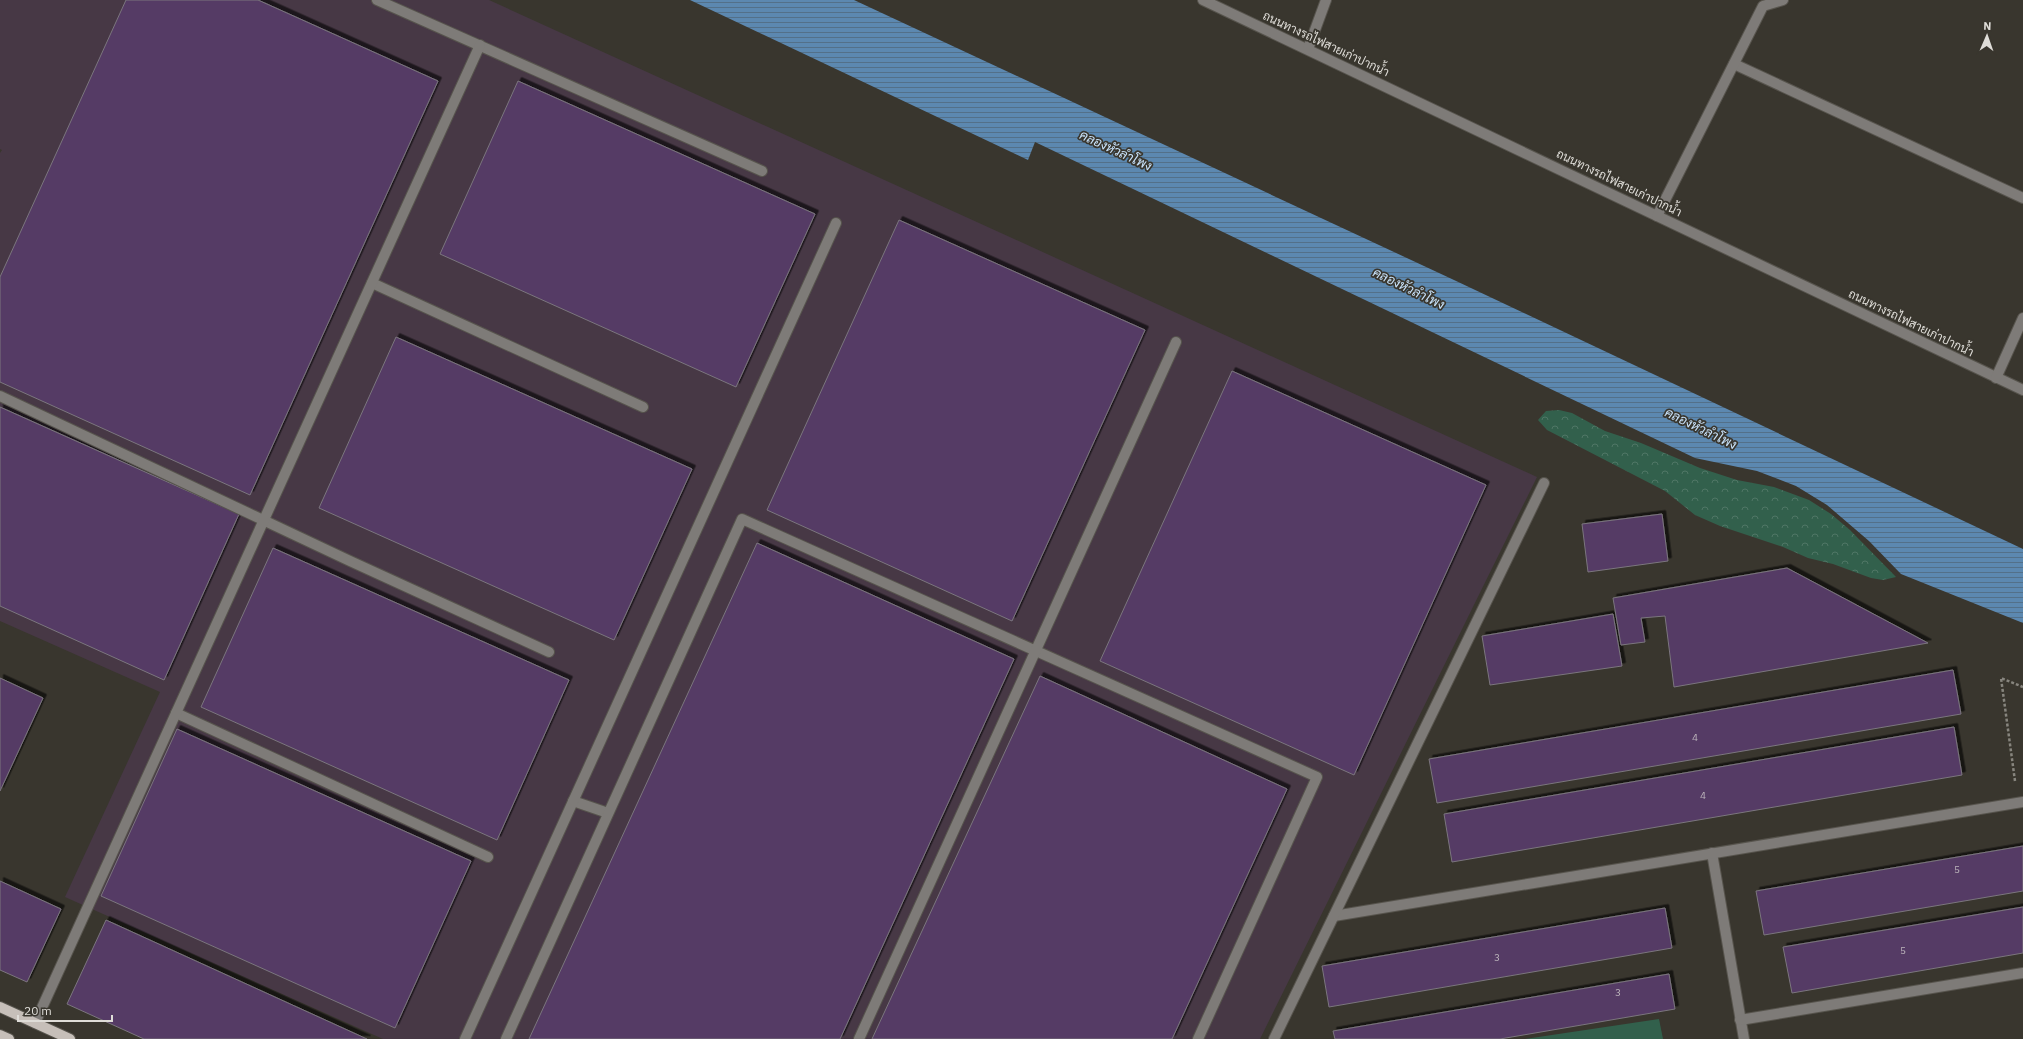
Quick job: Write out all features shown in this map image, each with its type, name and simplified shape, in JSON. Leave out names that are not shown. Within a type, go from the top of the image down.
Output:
[{"type":"main road","points":[[0,1007],[70,1039]]},
{"type":"main road","points":[[0,1035],[9,1039]]},
{"type":"street","points":[[377,0],[762,171]]},
{"type":"street","name":"ถนนทางรถไฟสายเก่าปากน้ำ","points":[[1203,0],[2023,390]]},
{"type":"street","points":[[1308,49],[1326,0]]},
{"type":"street","points":[[1657,216],[1763,6],[1783,0]]},
{"type":"street","points":[[35,1023],[480,45]]},
{"type":"street","points":[[1734,64],[2023,198]]},
{"type":"street","points":[[465,1039],[836,223]]},
{"type":"street","points":[[372,283],[643,406]]},
{"type":"street","points":[[1996,378],[2023,318]]},
{"type":"street","points":[[859,1039],[1176,342]]},
{"type":"street","points":[[0,396],[549,652]]},
{"type":"street","points":[[1274,1039],[1544,483]]},
{"type":"street","points":[[506,1039],[742,519],[1317,777],[1198,1039]]},
{"type":"street","points":[[176,713],[488,857]]},
{"type":"street","points":[[573,801],[608,813]]},
{"type":"street","points":[[1334,916],[2020,802]]},
{"type":"street","points":[[1712,853],[1744,1039]]},
{"type":"street","points":[[1740,1020],[2023,973]]},
{"type":"path","points":[[2020,802],[2002,678],[2023,687]]},
{"type":"shaded area","points":[[0,0],[489,0],[1537,477],[1260,1039],[383,1039],[65,897],[160,692],[0,621],[0,153],[2,150],[0,149]]},
{"type":"green space","points":[[1559,410],[1572,413],[1605,431],[1641,443],[1700,468],[1737,480],[1774,487],[1809,500],[1831,514],[1850,530],[1896,577],[1883,580],[1871,578],[1833,564],[1808,558],[1783,547],[1720,526],[1695,515],[1665,491],[1547,430],[1538,420],[1546,411]]},
{"type":"green space","points":[[1659,1019],[1663,1039],[1525,1039]]},
{"type":"water","name":"คลองหัวลำโพง","points":[[690,0],[854,0],[1454,280],[2023,549],[2023,623],[1901,574],[1869,541],[1827,505],[1796,486],[1757,471],[1695,458],[1035,142],[1028,160]]},
{"type":"building","points":[[126,0],[258,0],[438,81],[250,495],[0,382],[0,277]]},
{"type":"building","points":[[518,81],[815,214],[736,387],[440,254]]},
{"type":"building","points":[[899,220],[1145,330],[1012,621],[767,510]]},
{"type":"building","points":[[396,337],[692,469],[614,640],[319,508]]},
{"type":"building","points":[[1232,371],[1486,485],[1354,775],[1100,661]]},
{"type":"building","points":[[0,407],[239,514],[164,680],[0,606]]},
{"type":"building","points":[[1662,514],[1668,561],[1588,572],[1582,524]]},
{"type":"building","points":[[757,543],[1014,659],[840,1039],[529,1039]]},
{"type":"building","points":[[273,548],[569,680],[497,840],[201,707]]},
{"type":"building","points":[[1787,568],[1928,643],[1674,687],[1665,616],[1641,618],[1645,642],[1621,645],[1613,598]]},
{"type":"building","points":[[1613,614],[1622,666],[1490,685],[1482,636]]},
{"type":"building","points":[[1953,670],[1961,714],[1437,803],[1429,759]]},
{"type":"building","points":[[1040,676],[1287,789],[1172,1039],[872,1039]]},
{"type":"building","points":[[0,678],[43,698],[0,791]]},
{"type":"building","points":[[1954,727],[1962,775],[1452,862],[1444,814]]},
{"type":"building","points":[[177,729],[471,861],[395,1028],[101,896]]},
{"type":"building","points":[[2023,846],[2023,891],[1764,935],[1756,891]]},
{"type":"building","points":[[0,881],[61,909],[27,982],[0,970]]},
{"type":"building","points":[[2023,907],[2023,953],[1792,993],[1783,947]]},
{"type":"building","points":[[1665,908],[1672,948],[1329,1007],[1322,966]]},
{"type":"building","points":[[106,920],[367,1039],[144,1039],[67,1004]]},
{"type":"building","points":[[1669,974],[1675,1009],[1500,1039],[1335,1039],[1333,1031]]}]
